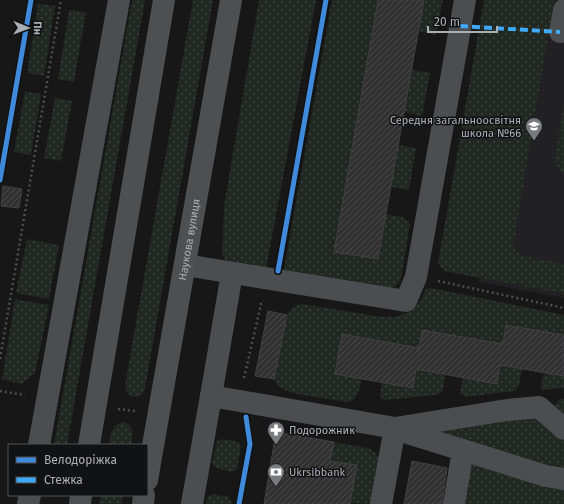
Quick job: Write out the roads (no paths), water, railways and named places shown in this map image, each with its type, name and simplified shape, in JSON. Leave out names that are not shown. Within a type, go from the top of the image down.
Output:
[{"type":"main road","points":[[89,444],[164,0]]},
{"type":"main road","name":"Наукова вулиця","points":[[148,474],[231,0]]},
{"type":"lane","points":[[39,444],[119,0]]},
{"type":"lane","points":[[185,265],[406,301],[416,276],[465,0]]},
{"type":"lane","points":[[560,32],[564,10]]},
{"type":"lane","points":[[192,504],[232,273]]},
{"type":"lane","points":[[211,396],[395,428],[546,476],[564,479]]},
{"type":"lane","points":[[395,428],[507,410],[539,407],[564,429]]},
{"type":"lane","points":[[381,504],[395,428]]},
{"type":"lane","points":[[454,504],[463,450]]},
{"type":"place","name":"Середня загальноосвітня школа №66","points":[[534,141]]},
{"type":"place","name":"Подорожник","points":[[276,445]]},
{"type":"place","name":"Ukrsibbank","points":[[276,487]]}]
